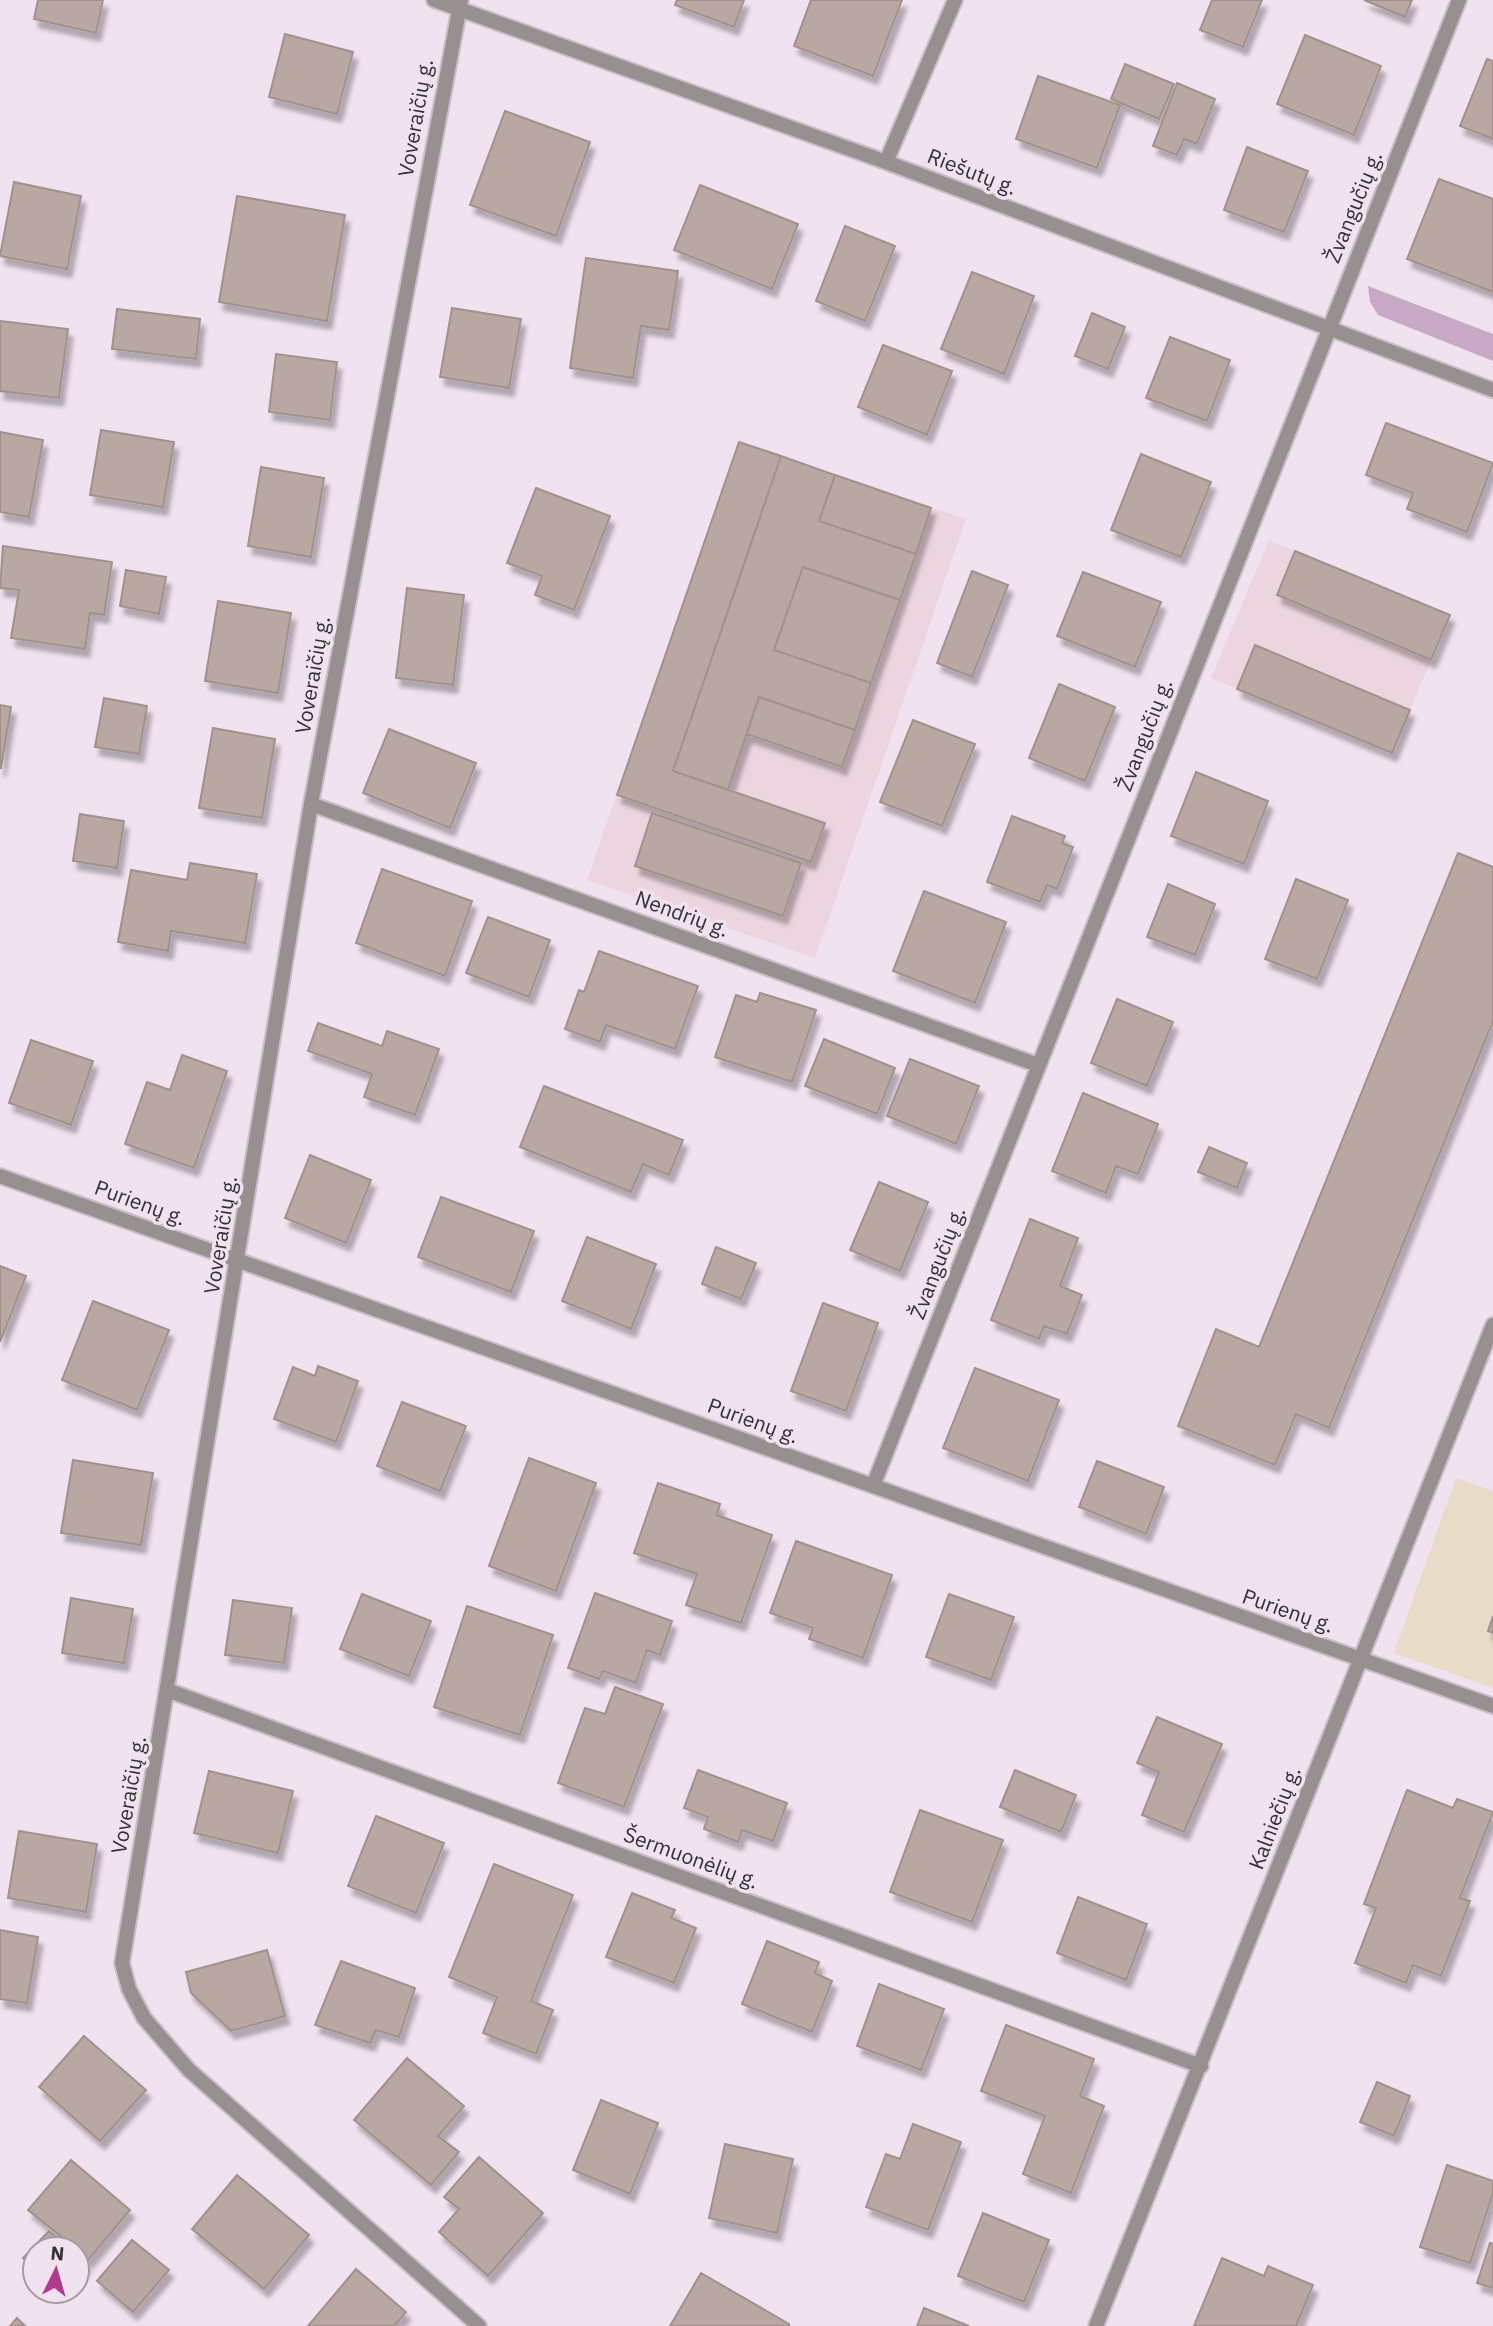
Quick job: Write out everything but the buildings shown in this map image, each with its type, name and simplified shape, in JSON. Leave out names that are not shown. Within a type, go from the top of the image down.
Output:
[{"type":"street","name":"Riešutų g.","points":[[434,0],[459,4],[1493,390]]},
{"type":"street","points":[[886,162],[954,0]]},
{"type":"street","name":"Žvangučių g.","points":[[873,1486],[1459,0]]},
{"type":"street","name":"Voveraičių g.","points":[[459,4],[311,804],[122,1963],[129,1989],[144,2018],[189,2070],[479,2326]]},
{"type":"street","name":"Nendrių g.","points":[[311,804],[1038,1065]]},
{"type":"street","name":"Purienų g.","points":[[0,1176],[1493,1706]]},
{"type":"street","name":"Kalniečių g.","points":[[1096,2326],[1493,1325]]},
{"type":"street","name":"Šermuonėlių g.","points":[[167,1690],[1201,2066]]},
{"type":"shaded area","points":[[1368,286],[1493,334],[1493,361],[1378,315],[1370,302]]},
{"type":"shaded area","points":[[739,442],[966,519],[815,958],[587,880]]},
{"type":"shaded area","points":[[1269,540],[1450,615],[1392,753],[1211,678]]},
{"type":"shaded area","points":[[1456,1478],[1493,1491],[1493,1688],[1394,1653]]}]
